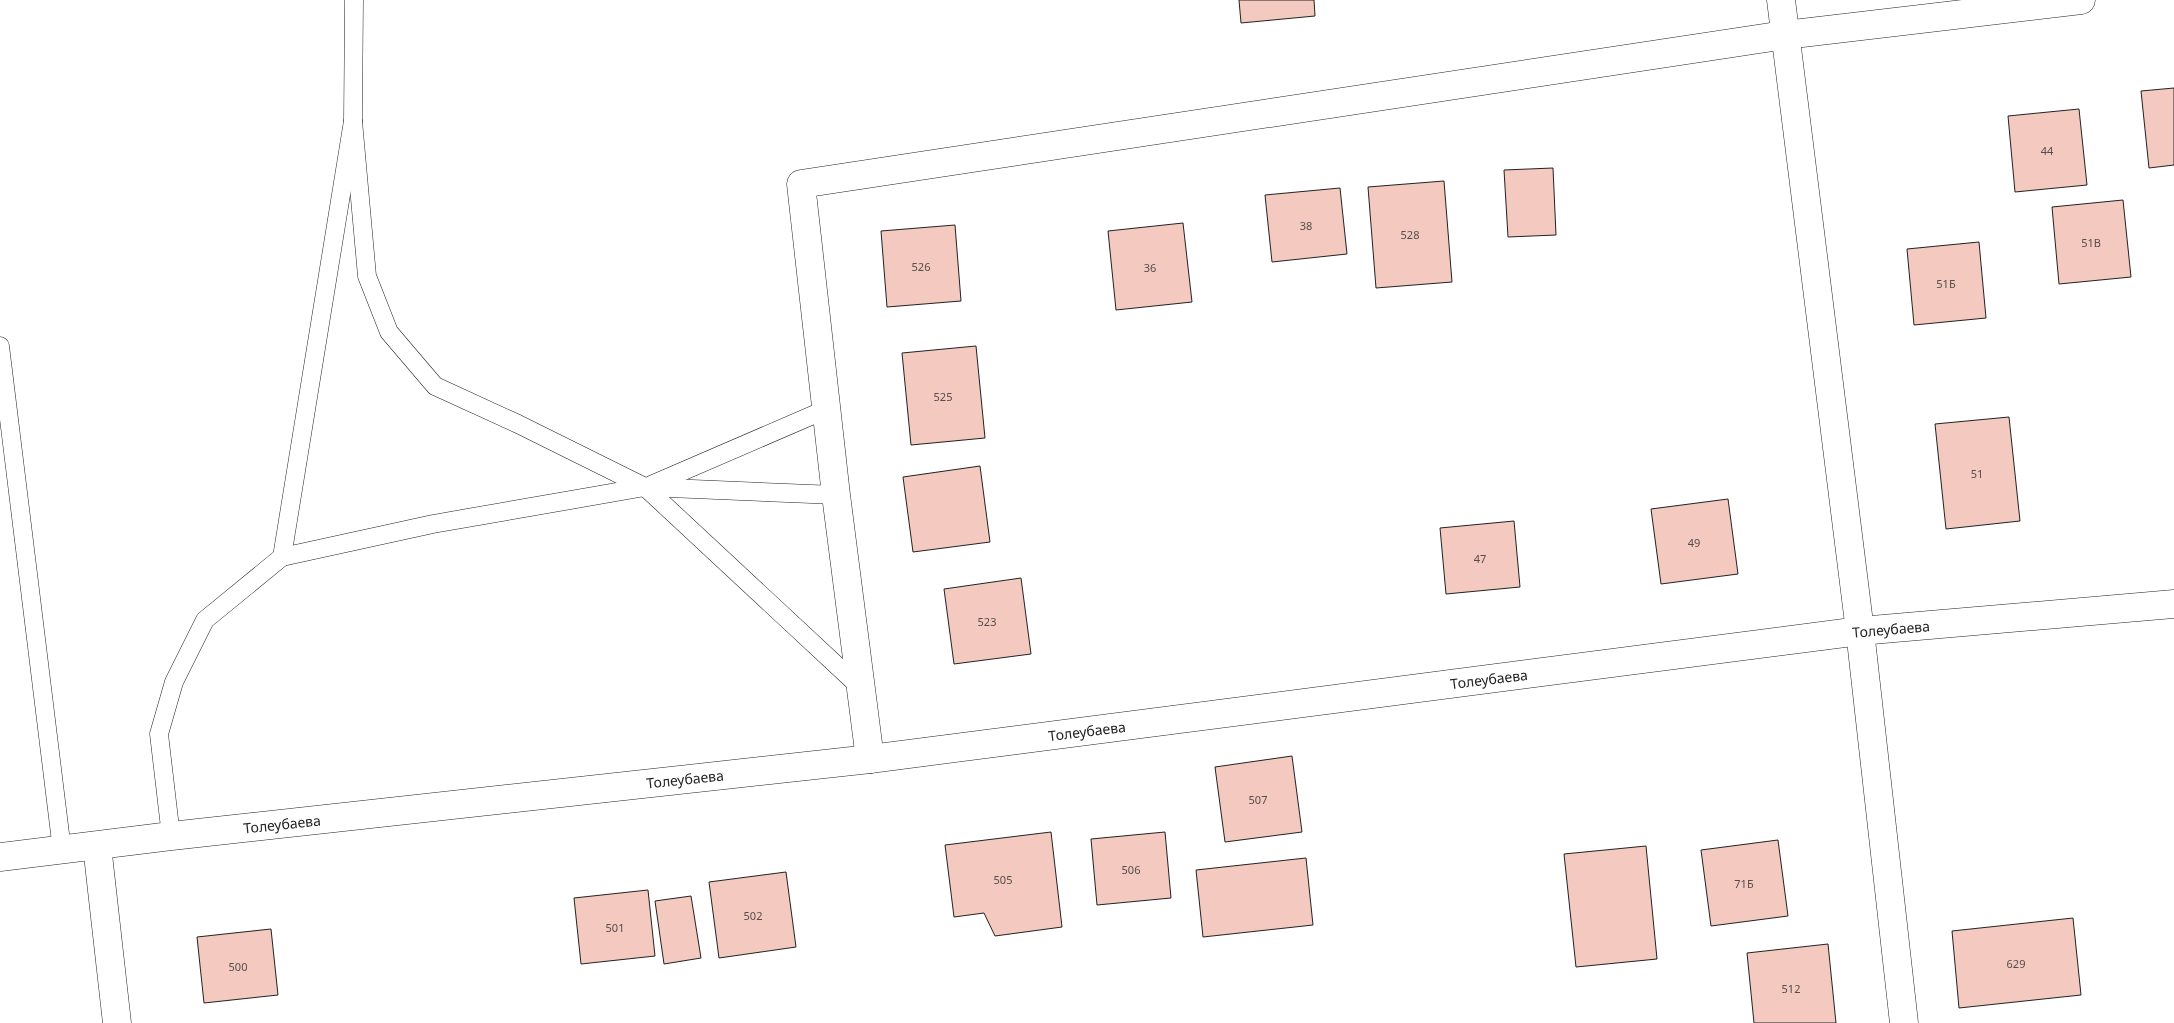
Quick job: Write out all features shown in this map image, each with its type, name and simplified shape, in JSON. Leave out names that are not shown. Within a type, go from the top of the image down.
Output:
[{"type":"street","points":[[1781,0],[1860,631],[1904,1023]]},
{"type":"street","points":[[870,759],[836,495],[801,184],[1785,34],[2081,0]]},
{"type":"street","name":"Толеубаева","points":[[0,858],[170,836],[870,759],[1860,631],[2174,604]]},
{"type":"street","points":[[97,846],[117,1023]]},
{"type":"lane","points":[[354,0],[353,121],[367,276],[390,332],[435,386],[518,424],[646,487],[860,688]]},
{"type":"lane","points":[[282,557],[353,121]]},
{"type":"lane","points":[[0,346],[62,850]]},
{"type":"lane","points":[[646,487],[827,409]]},
{"type":"lane","points":[[170,836],[159,734],[174,682],[205,620],[282,557],[434,524],[646,487],[836,495]]},
{"type":"building","points":[[1239,0],[1314,0],[1315,16],[1241,23]]},
{"type":"building","points":[[2174,88],[2174,165],[2149,168],[2141,91]]},
{"type":"building","points":[[2079,109],[2087,185],[2015,192],[2008,116]]},
{"type":"building","points":[[1553,168],[1556,235],[1508,237],[1504,170]]},
{"type":"building","points":[[1444,181],[1452,282],[1376,288],[1368,187]]},
{"type":"building","points":[[1340,188],[1347,254],[1272,262],[1265,195]]},
{"type":"building","points":[[2123,200],[2131,277],[2059,284],[2052,207]]},
{"type":"building","points":[[1183,223],[1192,302],[1116,310],[1108,231]]},
{"type":"building","points":[[955,225],[961,301],[887,307],[881,231]]},
{"type":"building","points":[[1979,242],[1986,318],[1914,325],[1907,249]]},
{"type":"building","points":[[976,346],[985,438],[911,445],[902,353]]},
{"type":"building","points":[[2009,417],[2020,521],[1946,529],[1935,424]]},
{"type":"building","points":[[980,466],[990,542],[913,552],[903,477]]},
{"type":"building","points":[[1728,499],[1738,574],[1661,584],[1651,509]]},
{"type":"building","points":[[1514,521],[1520,587],[1446,594],[1440,528]]},
{"type":"building","points":[[1021,578],[1031,654],[954,664],[944,589]]},
{"type":"building","points":[[1292,756],[1302,832],[1225,842],[1215,767]]},
{"type":"building","points":[[1051,832],[1062,927],[995,936],[984,913],[954,917],[945,845]]},
{"type":"building","points":[[1165,832],[1171,898],[1097,905],[1091,839]]},
{"type":"building","points":[[1778,840],[1788,916],[1711,926],[1701,850]]},
{"type":"building","points":[[1646,846],[1657,959],[1576,967],[1564,854]]},
{"type":"building","points":[[1306,858],[1313,925],[1203,937],[1196,870]]},
{"type":"building","points":[[786,872],[796,947],[719,958],[709,882]]},
{"type":"building","points":[[648,890],[655,956],[581,964],[574,898]]},
{"type":"building","points":[[691,896],[701,958],[664,964],[655,901]]},
{"type":"building","points":[[2073,918],[2081,995],[1959,1008],[1952,931]]},
{"type":"building","points":[[271,929],[278,995],[204,1003],[197,937]]},
{"type":"building","points":[[1828,944],[1836,1023],[1754,1023],[1747,953]]}]
